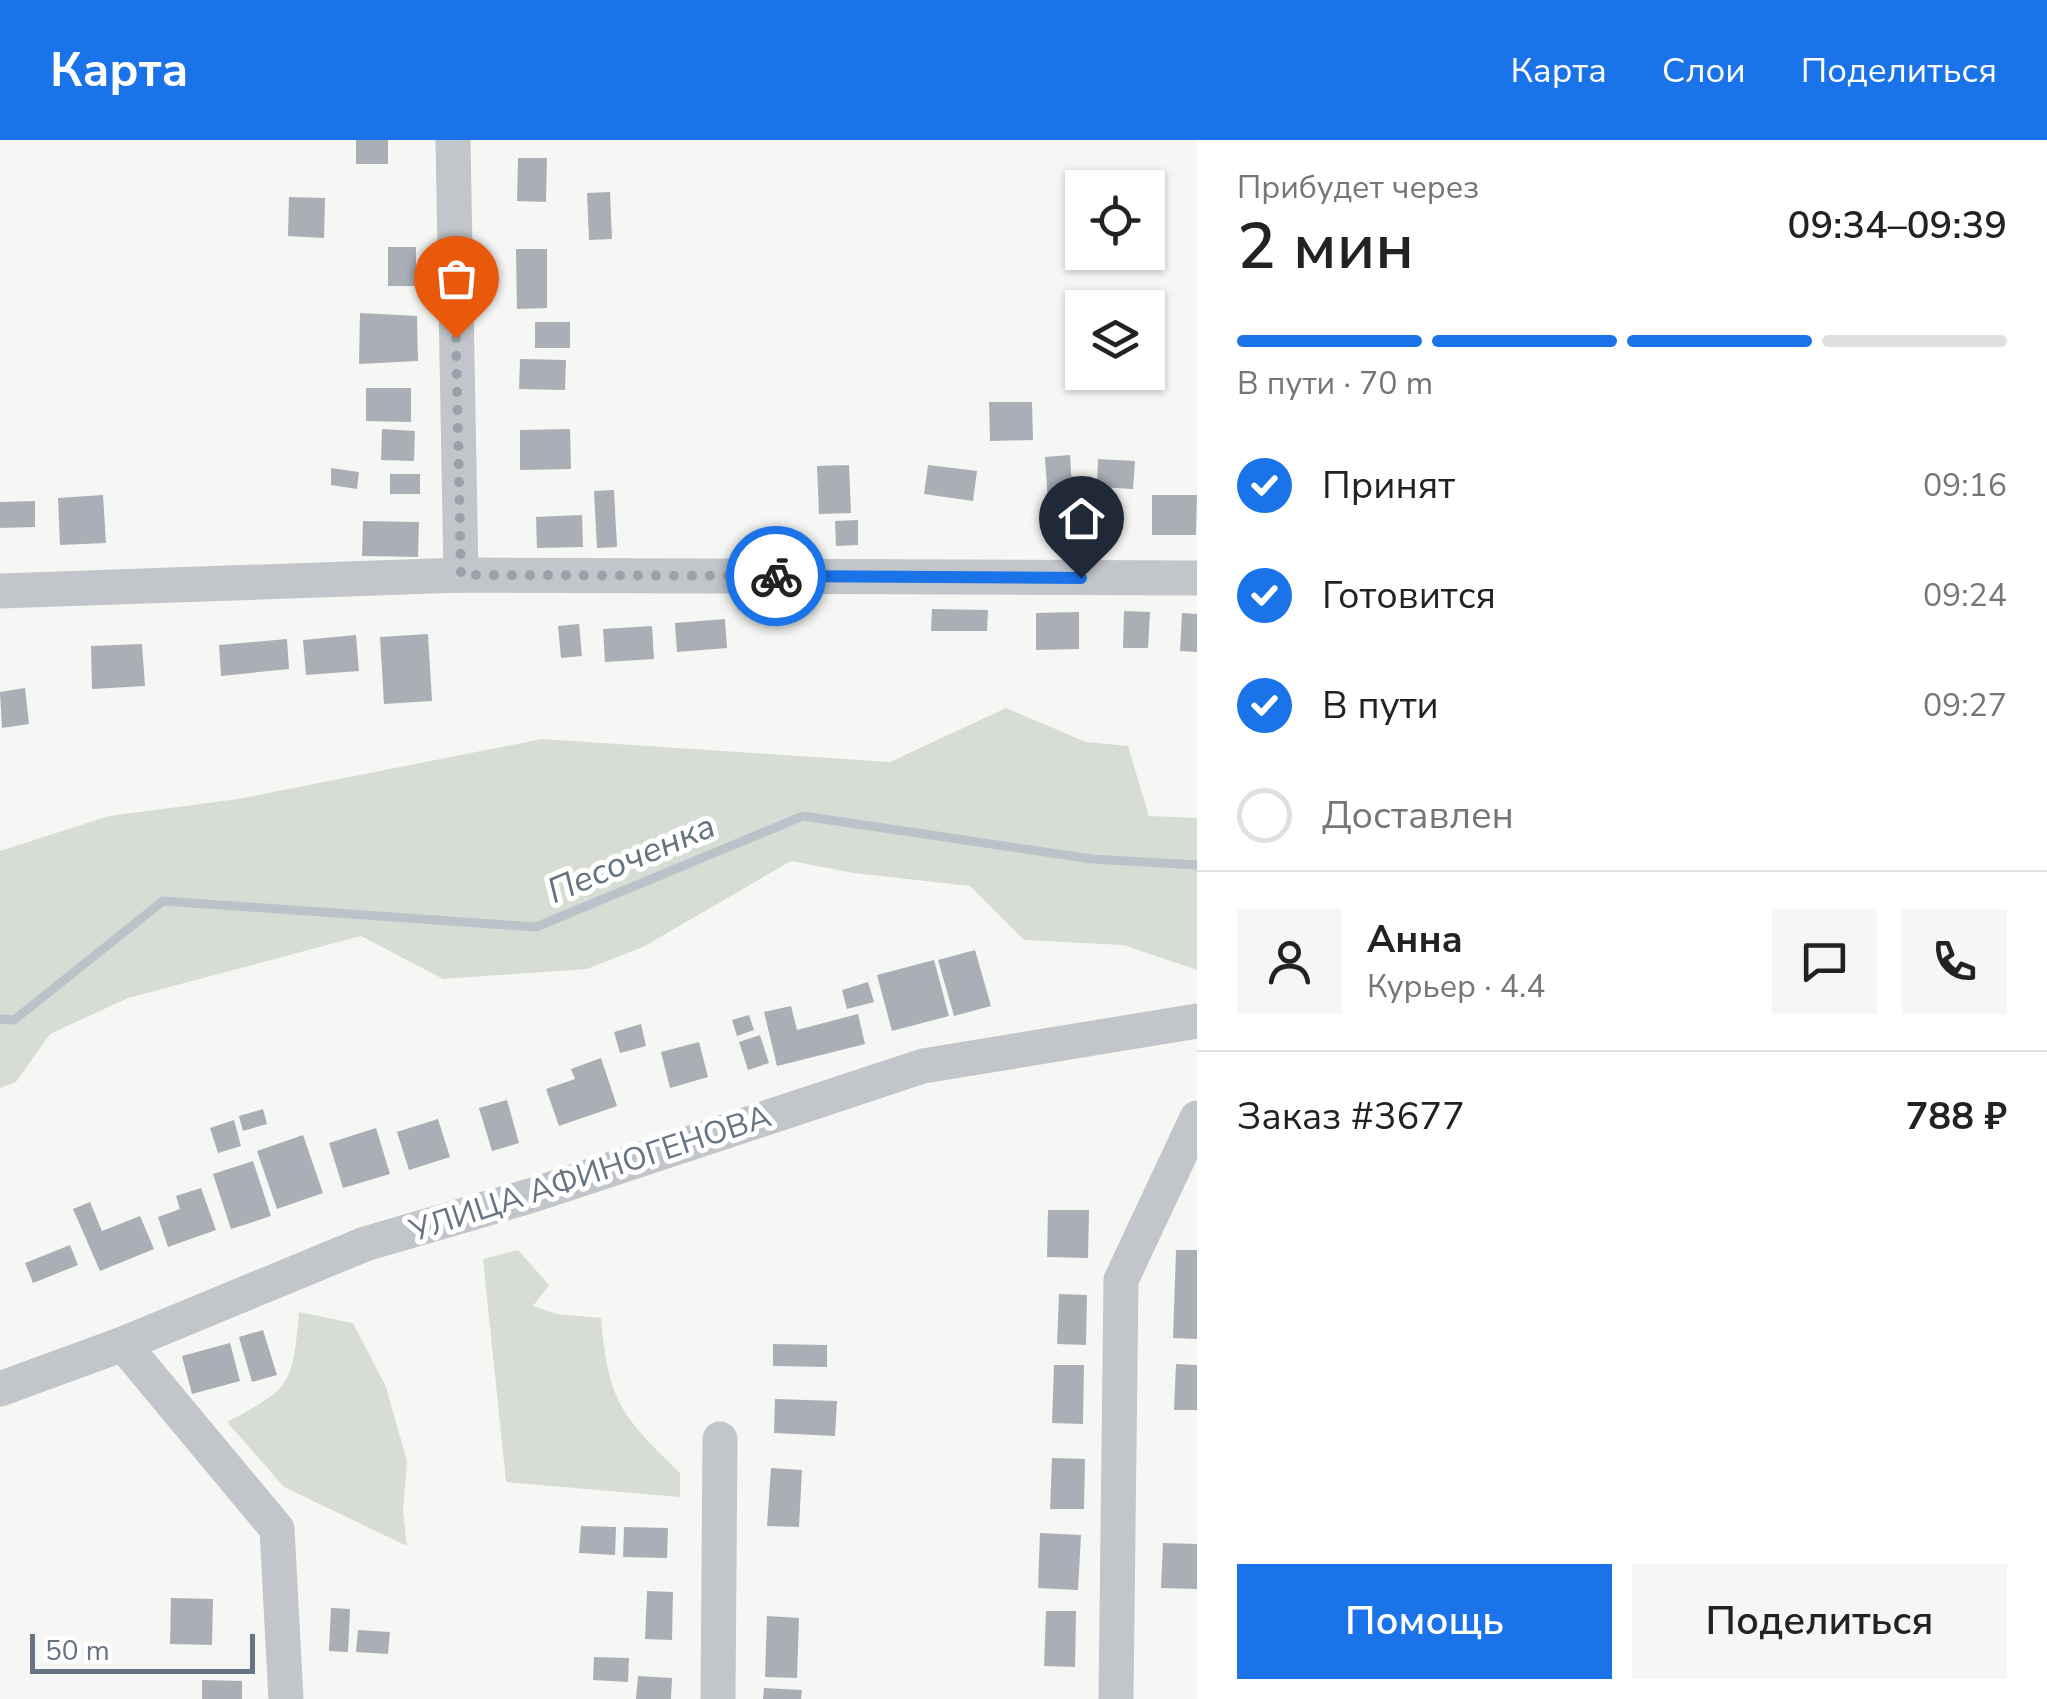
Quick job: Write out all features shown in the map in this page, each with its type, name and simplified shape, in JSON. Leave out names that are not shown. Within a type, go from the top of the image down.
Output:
[{"type":"street","points":[[453,140],[461,575]]},
{"type":"street","points":[[0,591],[461,575],[1197,578]]},
{"type":"street","name":"УЛИЦА АФИНОГЕНОВА","points":[[0,1388],[122,1344],[364,1244],[532,1195],[923,1066],[1197,1021]]},
{"type":"street","points":[[1116,1699],[1121,1280],[1197,1118]]},
{"type":"street","points":[[122,1344],[276,1529],[286,1699]]},
{"type":"street","points":[[718,1699],[720,1439]]},
{"type":"shaded area","points":[[1006,708],[1086,742],[1128,746],[1149,816],[1197,818],[1197,970],[1123,945],[1024,940],[970,886],[854,873],[791,861],[643,947],[587,969],[443,979],[361,936],[128,998],[50,1034],[16,1082],[0,1088],[0,851],[109,816],[238,799],[542,739],[890,762]]},
{"type":"shaded area","points":[[518,1250],[549,1285],[533,1306],[557,1314],[601,1318],[608,1370],[621,1406],[644,1437],[680,1473],[680,1497],[506,1482],[483,1259]]},
{"type":"shaded area","points":[[299,1312],[353,1323],[386,1387],[407,1461],[403,1511],[407,1546],[284,1487],[227,1422],[265,1400],[285,1381],[291,1370]]},
{"type":"building","points":[[356,140],[388,140],[388,164],[356,164]]},
{"type":"building","points":[[518,158],[547,158],[546,202],[517,201]]},
{"type":"building","points":[[610,192],[612,239],[589,240],[587,193]]},
{"type":"building","points":[[289,197],[325,198],[324,238],[288,236]]},
{"type":"building","points":[[388,247],[416,247],[416,286],[388,286]]},
{"type":"building","points":[[516,249],[547,249],[547,308],[517,309]]},
{"type":"building","points":[[360,313],[417,316],[418,361],[359,364]]},
{"type":"building","points":[[535,322],[570,322],[570,348],[535,348]]},
{"type":"building","points":[[520,359],[566,360],[565,390],[519,389]]},
{"type":"building","points":[[366,388],[411,388],[411,422],[366,421]]},
{"type":"building","points":[[989,402],[1032,402],[1033,440],[990,441]]},
{"type":"building","points":[[382,429],[415,431],[414,461],[381,460]]},
{"type":"building","points":[[570,429],[571,469],[520,470],[520,430]]},
{"type":"building","points":[[1070,455],[1073,502],[1048,503],[1045,457]]},
{"type":"building","points":[[1098,459],[1135,461],[1133,489],[1097,487]]},
{"type":"building","points":[[849,465],[851,513],[819,514],[817,466]]},
{"type":"building","points":[[928,465],[977,471],[973,501],[924,494]]},
{"type":"building","points":[[331,468],[359,472],[357,489],[331,485]]},
{"type":"building","points":[[390,474],[420,474],[420,494],[390,494]]},
{"type":"building","points":[[614,490],[617,547],[597,548],[594,491]]},
{"type":"building","points":[[103,495],[106,543],[60,545],[58,498]]},
{"type":"building","points":[[1152,495],[1197,495],[1196,535],[1152,535]]},
{"type":"building","points":[[35,501],[35,527],[0,528],[0,502]]},
{"type":"building","points":[[582,515],[583,547],[537,548],[536,517]]},
{"type":"building","points":[[858,520],[858,545],[836,546],[835,521]]},
{"type":"building","points":[[363,521],[419,522],[418,557],[362,556]]},
{"type":"building","points":[[932,609],[988,610],[987,631],[931,631]]},
{"type":"building","points":[[1124,611],[1150,612],[1148,648],[1123,648]]},
{"type":"building","points":[[1079,612],[1079,649],[1036,650],[1036,613]]},
{"type":"building","points":[[1182,613],[1197,614],[1197,652],[1180,651]]},
{"type":"building","points":[[725,619],[727,648],[677,652],[675,623]]},
{"type":"building","points":[[579,624],[582,656],[561,658],[558,626]]},
{"type":"building","points":[[652,626],[654,659],[605,662],[603,629]]},
{"type":"building","points":[[428,634],[432,701],[384,704],[380,637]]},
{"type":"building","points":[[356,635],[359,671],[306,675],[303,640]]},
{"type":"building","points":[[287,639],[289,669],[221,676],[219,645]]},
{"type":"building","points":[[142,644],[145,686],[92,689],[91,646]]},
{"type":"building","points":[[25,688],[29,724],[2,728],[0,692]]},
{"type":"building","points":[[975,950],[991,1006],[954,1016],[938,960]]},
{"type":"building","points":[[934,960],[949,1016],[892,1031],[877,975]]},
{"type":"building","points":[[868,982],[874,1002],[847,1009],[842,990]]},
{"type":"building","points":[[791,1006],[797,1030],[858,1014],[865,1044],[777,1066],[764,1012]]},
{"type":"building","points":[[749,1015],[754,1030],[737,1036],[732,1020]]},
{"type":"building","points":[[641,1024],[646,1046],[620,1053],[614,1032]]},
{"type":"building","points":[[760,1035],[769,1063],[748,1070],[739,1042]]},
{"type":"building","points":[[699,1042],[708,1077],[670,1088],[661,1052]]},
{"type":"building","points":[[601,1058],[617,1106],[559,1126],[546,1089],[575,1079],[571,1069]]},
{"type":"building","points":[[507,1100],[519,1143],[492,1151],[479,1108]]},
{"type":"building","points":[[263,1109],[267,1124],[243,1131],[239,1116]]},
{"type":"building","points":[[438,1119],[450,1157],[409,1170],[397,1132]]},
{"type":"building","points":[[234,1120],[241,1146],[218,1153],[210,1128]]},
{"type":"building","points":[[376,1128],[390,1174],[343,1188],[329,1143]]},
{"type":"building","points":[[303,1135],[323,1193],[277,1209],[257,1151]]},
{"type":"building","points":[[253,1161],[271,1216],[231,1229],[213,1174]]},
{"type":"building","points":[[201,1188],[216,1230],[168,1247],[158,1217],[180,1209],[176,1196]]},
{"type":"building","points":[[90,1202],[102,1231],[140,1216],[154,1249],[100,1271],[73,1209]]},
{"type":"building","points":[[1048,1210],[1089,1210],[1088,1258],[1047,1257]]},
{"type":"building","points":[[70,1245],[78,1265],[33,1283],[25,1263]]},
{"type":"building","points":[[1176,1250],[1197,1250],[1197,1339],[1173,1338]]},
{"type":"building","points":[[1059,1294],[1087,1295],[1086,1345],[1057,1344]]},
{"type":"building","points":[[263,1330],[277,1375],[252,1382],[239,1337]]},
{"type":"building","points":[[230,1343],[240,1381],[192,1394],[182,1356]]},
{"type":"building","points":[[773,1344],[827,1345],[827,1367],[773,1366]]},
{"type":"building","points":[[1176,1364],[1197,1365],[1197,1410],[1174,1410]]},
{"type":"building","points":[[1054,1365],[1084,1365],[1083,1424],[1052,1423]]},
{"type":"building","points":[[775,1399],[837,1401],[835,1436],[774,1433]]},
{"type":"building","points":[[1052,1458],[1085,1459],[1084,1509],[1050,1509]]},
{"type":"building","points":[[771,1468],[802,1470],[799,1527],[767,1526]]},
{"type":"building","points":[[581,1526],[616,1527],[615,1555],[579,1553]]},
{"type":"building","points":[[624,1527],[668,1528],[667,1558],[623,1557]]},
{"type":"building","points":[[1040,1533],[1081,1535],[1078,1590],[1038,1588]]},
{"type":"building","points":[[1163,1543],[1197,1544],[1197,1589],[1161,1588]]},
{"type":"building","points":[[647,1591],[673,1592],[672,1640],[645,1639]]},
{"type":"building","points":[[171,1598],[213,1599],[212,1645],[170,1644]]},
{"type":"building","points":[[331,1608],[350,1609],[348,1652],[329,1651]]},
{"type":"building","points":[[1046,1611],[1076,1611],[1075,1667],[1044,1666]]},
{"type":"building","points":[[767,1616],[799,1618],[797,1678],[765,1677]]},
{"type":"building","points":[[358,1630],[390,1632],[388,1654],[356,1652]]},
{"type":"building","points":[[594,1657],[629,1658],[628,1682],[593,1680]]},
{"type":"building","points":[[638,1676],[672,1678],[671,1699],[636,1699]]},
{"type":"building","points":[[202,1680],[242,1681],[242,1699],[202,1699]]},
{"type":"building","points":[[764,1688],[802,1690],[801,1699],[763,1699]]},
{"type":"waterway","name":"Песоченка","points":[[0,1019],[14,1020],[163,901],[536,927],[803,816],[1092,859],[1197,865]]},
{"type":"way so far","points":[[456,338],[461,575],[776,576]]},
{"type":"route","points":[[776,576],[1081,578]]}]
